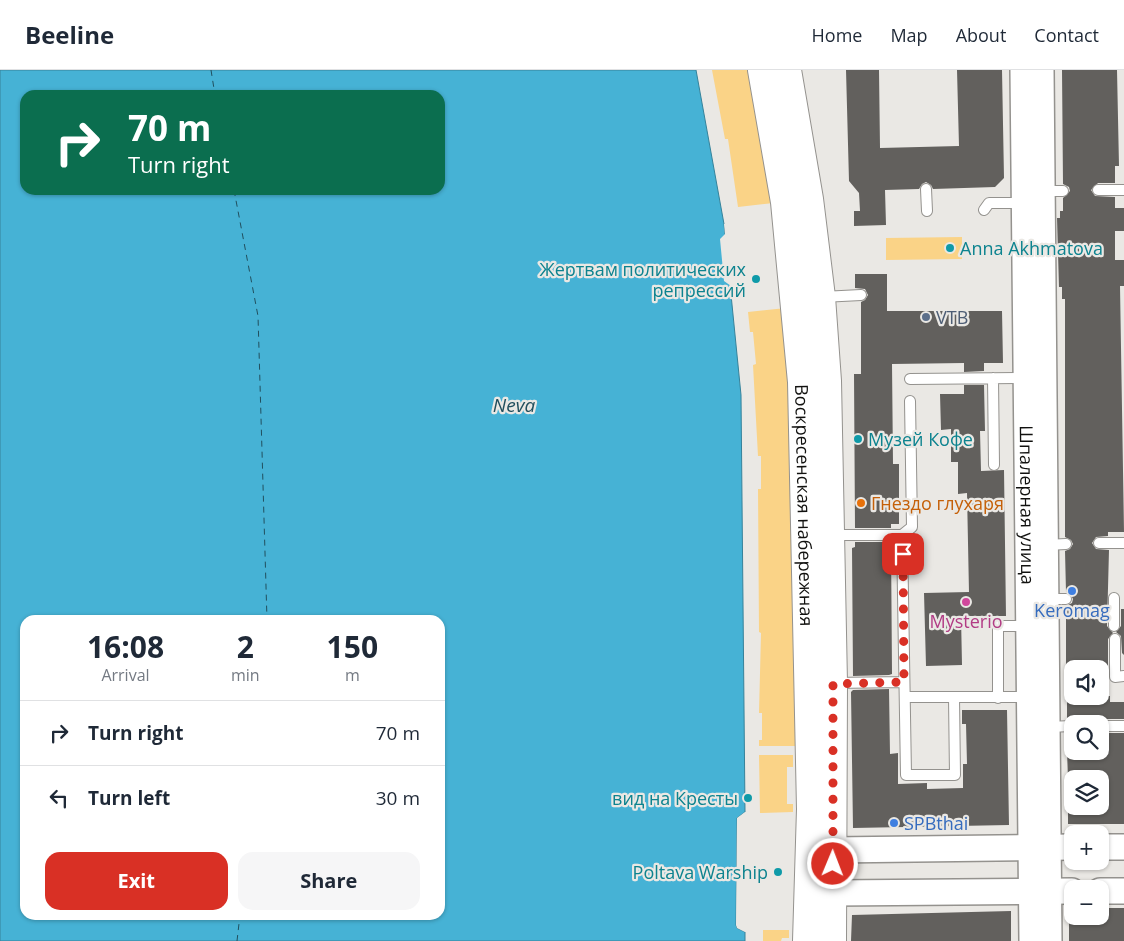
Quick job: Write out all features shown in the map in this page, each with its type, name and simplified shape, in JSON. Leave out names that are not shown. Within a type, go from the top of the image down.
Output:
[{"type":"main road","name":"Воскресенская набережная","points":[[762,70],[785,202],[802,382],[811,809],[819,888],[832,941]]},
{"type":"main road","name":"Воскресенская набережная","points":[[787,70],[809,199],[821,297],[827,381],[833,684],[833,850],[819,888],[807,941]]},
{"type":"street","name":"Шпалерная улица","points":[[1023,70],[1043,195],[1026,378],[1030,698],[1051,848]]},
{"type":"street","name":"Шпалерная улица","points":[[1041,70],[1043,195],[1056,544],[1056,599],[1048,727],[1051,848],[1050,941]]},
{"type":"street","points":[[1109,847],[1124,847]]},
{"type":"street","points":[[833,850],[1051,848]]},
{"type":"street","points":[[819,888],[1051,892]]},
{"type":"street","points":[[1109,891],[1124,891]]},
{"type":"street","name":"Шпалерная улица","points":[[1032,941],[1051,892]]},
{"type":"lane","points":[[926,189],[927,211]]},
{"type":"lane","points":[[1098,190],[1124,190]]},
{"type":"lane","points":[[984,210],[989,203],[1043,195]]},
{"type":"lane","points":[[821,297],[861,295]]},
{"type":"lane","points":[[993,378],[994,465]]},
{"type":"lane","points":[[910,379],[1026,378]]},
{"type":"lane","points":[[830,535],[902,535],[912,527],[910,401]]},
{"type":"lane","points":[[902,535],[906,775],[955,775],[954,697]]},
{"type":"lane","points":[[1099,544],[1124,543]]},
{"type":"lane","points":[[1114,626],[1116,598]]},
{"type":"lane","points":[[998,698],[998,626],[1029,626]]},
{"type":"lane","points":[[1115,639],[1115,676],[1124,676]]},
{"type":"lane","points":[[833,684],[904,682]]},
{"type":"lane","points":[[905,697],[1030,698]]},
{"type":"lane","points":[[1048,727],[1064,726]]},
{"type":"lane","points":[[1109,726],[1124,726]]},
{"type":"shaded area","points":[[712,70],[751,70],[774,203],[738,207],[728,139],[725,139]]},
{"type":"shaded area","points":[[962,237],[962,259],[886,260],[886,238]]},
{"type":"shaded area","points":[[786,308],[792,383],[800,746],[759,746],[759,740],[762,740],[762,713],[759,713],[761,633],[759,632],[758,489],[761,489],[761,456],[758,456],[753,365],[756,364],[753,332],[750,332],[748,312]]},
{"type":"shaded area","points":[[759,755],[793,755],[793,767],[787,767],[787,804],[793,804],[793,812],[760,813]]},
{"type":"shaded area","points":[[763,930],[789,930],[789,938],[782,938],[781,941],[763,941]]},
{"type":"water","name":"Neva","points":[[0,70],[696,70],[724,224],[741,395],[745,812],[737,818],[736,925],[737,928],[745,932],[745,941],[0,941]]},
{"type":"pier","points":[[724,224],[726,224],[734,295],[732,295],[731,286],[724,281],[720,239],[725,234]]},
{"type":"pier","points":[[745,812],[739,819],[739,925],[745,929],[745,932],[737,928],[736,925],[737,818]]},
{"type":"building","points":[[846,70],[879,70],[880,148],[959,146],[957,70],[1002,70],[1004,178],[995,187],[933,189],[926,182],[919,189],[885,190],[886,225],[854,226],[854,211],[860,211],[859,193],[849,181]]},
{"type":"building","points":[[1062,70],[1117,70],[1119,166],[1115,166],[1115,183],[1098,183],[1091,190],[1095,196],[1115,197],[1115,208],[1124,208],[1124,231],[1115,231],[1115,260],[1124,260],[1124,286],[1120,286],[1124,532],[1108,532],[1108,536],[1096,537],[1092,543],[1096,549],[1109,550],[1107,626],[1113,633],[1108,639],[1108,660],[1066,660],[1066,606],[1072,603],[1073,599],[1070,593],[1066,592],[1065,551],[1070,549],[1073,544],[1071,540],[1065,537],[1065,299],[1062,299],[1062,287],[1059,287],[1057,218],[1060,218],[1060,211],[1063,211],[1063,198],[1070,191],[1069,187],[1063,184]]},
{"type":"building","points":[[855,274],[887,274],[887,311],[1002,311],[1003,363],[984,363],[984,371],[964,372],[964,363],[892,364],[893,464],[899,464],[899,524],[891,524],[891,528],[855,528],[854,374],[861,374],[861,302],[868,295],[865,289],[855,288]]},
{"type":"building","points":[[964,385],[984,385],[985,431],[980,431],[981,471],[1004,470],[1006,616],[961,616],[962,665],[926,666],[924,593],[969,592],[967,493],[958,494],[958,462],[951,462],[951,429],[941,430],[940,394],[964,394]]},
{"type":"building","points":[[855,542],[891,542],[892,674],[889,675],[853,676],[852,548],[855,547]]},
{"type":"building","points":[[1121,609],[1124,609],[1124,655],[1122,653],[1121,636],[1116,632],[1121,626]]},
{"type":"building","points":[[889,689],[890,754],[898,753],[898,784],[927,783],[927,789],[963,788],[963,764],[967,764],[966,724],[962,724],[962,710],[1007,710],[1009,825],[853,828],[851,692],[853,690]]},
{"type":"building","points":[[1109,696],[1110,702],[1124,702],[1124,719],[1109,719],[1109,715],[1067,715],[1067,705],[1109,705]]},
{"type":"building","points":[[1109,733],[1124,733],[1124,824],[1068,824],[1068,815],[1109,815],[1109,770],[1068,770],[1067,760],[1109,760]]},
{"type":"building","points":[[1109,908],[1124,908],[1124,941],[1069,941],[1069,925],[1109,925]]},
{"type":"building","points":[[1011,911],[1011,941],[851,941],[852,915]]},
{"type":"ferry route","points":[[211,70],[214,90]]},
{"type":"ferry route","points":[[235,195],[258,316],[267,615]]},
{"type":"ferry route","points":[[237,941],[239,920]]},
{"type":"place","name":"Anna Akhmatova","points":[[950,248]]},
{"type":"place","name":"Жертвам политических репрессий","points":[[756,279]]},
{"type":"place","name":"VTB","points":[[926,317]]},
{"type":"place","name":"Музей Кофе","points":[[858,439]]},
{"type":"place","name":"Гнездо глухаря","points":[[861,503]]},
{"type":"place","name":"Keromag","points":[[1072,591]]},
{"type":"place","name":"Mysterio","points":[[966,602]]},
{"type":"place","name":"вид на Кресты","points":[[748,798]]},
{"type":"place","name":"SPBthai","points":[[894,823]]},
{"type":"place","name":"Poltava Warship","points":[[778,872]]},
{"type":"route","points":[[833,864],[833,684],[904,682],[903,554]]}]
